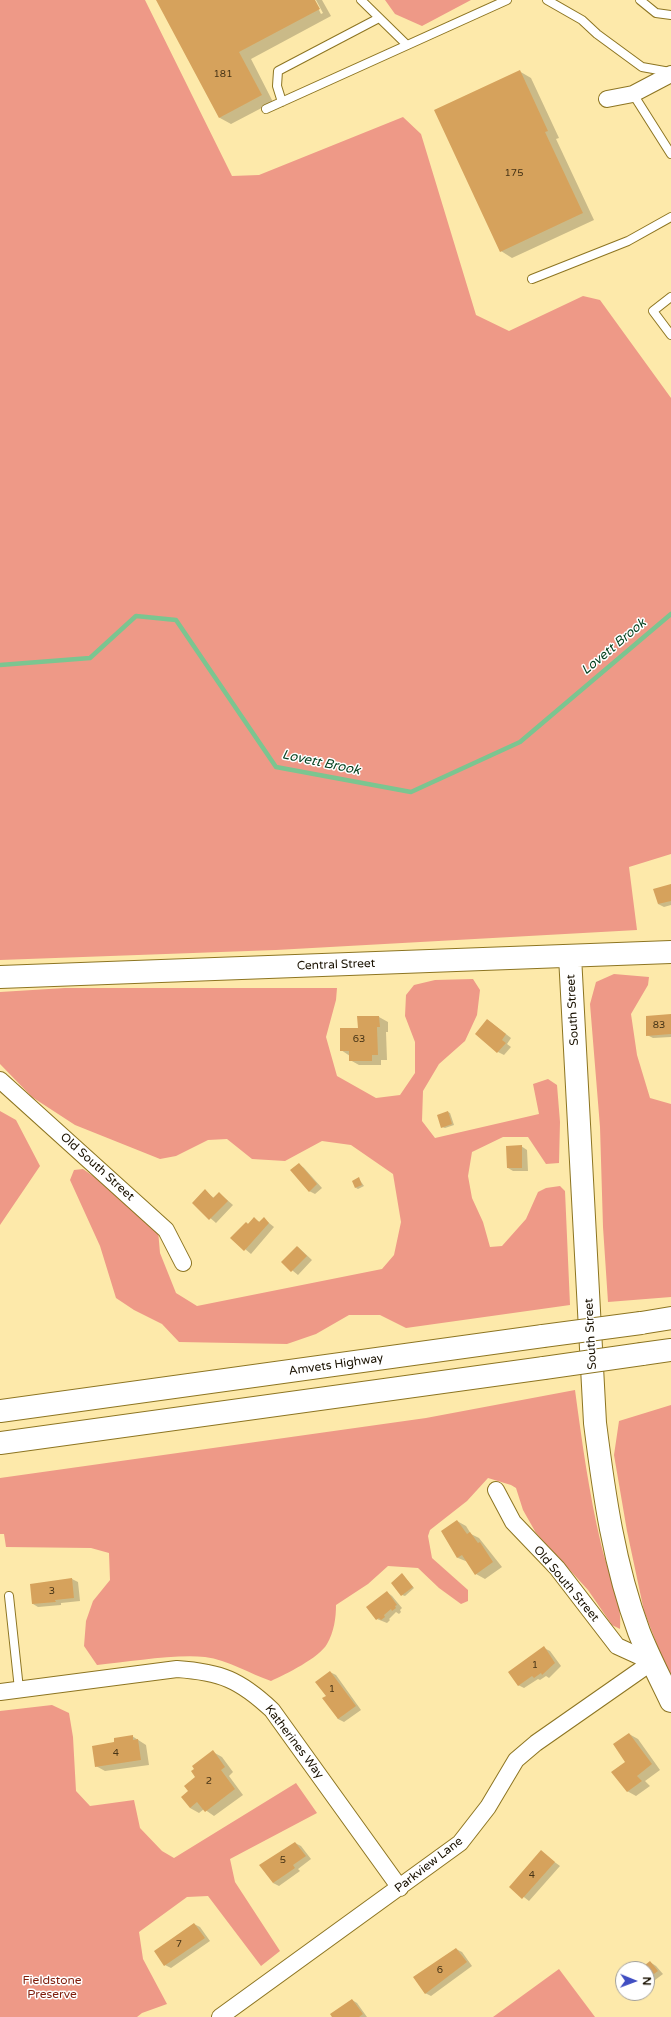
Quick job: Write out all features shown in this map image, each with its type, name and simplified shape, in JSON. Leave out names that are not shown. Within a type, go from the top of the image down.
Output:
[{"type":"main road","name":"Central Street","points":[[0,977],[671,952]]},
{"type":"main road","name":"South Street","points":[[570,956],[597,1437],[605,1496],[629,1602],[639,1632],[671,1701]]},
{"type":"main road","name":"Amvets Highway","points":[[0,1411],[671,1318]]},
{"type":"main road","points":[[0,1443],[671,1350]]},
{"type":"street","points":[[607,99],[633,94],[659,82],[671,73]]},
{"type":"street","name":"Old South Street","points":[[3,1085],[91,1161],[166,1230],[183,1263]]},
{"type":"street","name":"Old South Street","points":[[496,1490],[513,1522],[557,1568],[617,1646],[652,1662]]},
{"type":"street","name":"Parkview Lane","points":[[220,2017],[400,1888],[460,1843],[488,1807],[516,1760],[536,1743],[652,1662]]},
{"type":"street","name":"Katherines Way","points":[[0,1692],[177,1669],[202,1671],[222,1675],[256,1694],[272,1710],[400,1888]]},
{"type":"lane","points":[[361,0],[408,45]]},
{"type":"lane","points":[[266,109],[507,0]]},
{"type":"lane","points":[[547,0],[582,20],[597,34],[642,66],[671,73]]},
{"type":"lane","points":[[640,0],[656,13],[670,17]]},
{"type":"lane","points":[[282,102],[277,86],[278,71],[379,18]]},
{"type":"lane","points":[[633,94],[671,154]]},
{"type":"lane","points":[[532,279],[628,241],[671,217]]},
{"type":"lane","points":[[671,297],[653,311],[671,335]]},
{"type":"lane","points":[[9,1596],[19,1689]]},
{"type":"green space","points":[[0,0],[145,0],[232,176],[259,175],[403,117],[421,134],[476,315],[509,331],[583,296],[600,300],[671,398],[671,854],[629,867],[637,930],[276,950],[0,960]]},
{"type":"green space","points":[[385,0],[471,0],[422,26],[395,14]]},
{"type":"green space","points":[[614,974],[649,977],[648,985],[631,1014],[637,1055],[650,1098],[671,1104],[671,1297],[608,1302],[603,1227],[600,1127],[590,1004],[596,982]]},
{"type":"green space","points":[[473,979],[480,990],[477,1015],[465,1041],[439,1064],[423,1091],[422,1121],[435,1138],[539,1114],[533,1084],[548,1079],[557,1085],[560,1122],[559,1163],[546,1164],[528,1137],[503,1137],[472,1152],[468,1176],[472,1198],[483,1222],[490,1247],[502,1246],[526,1219],[538,1192],[546,1188],[560,1186],[565,1191],[570,1305],[406,1328],[380,1315],[349,1315],[316,1334],[287,1344],[179,1342],[162,1324],[134,1310],[116,1298],[100,1246],[70,1180],[74,1170],[83,1169],[107,1186],[158,1230],[160,1253],[176,1293],[197,1306],[382,1269],[394,1255],[401,1222],[393,1174],[351,1145],[322,1141],[285,1161],[252,1159],[227,1139],[208,1140],[176,1156],[160,1159],[75,1125],[32,1097],[0,1064],[0,992],[65,988],[337,988],[336,1000],[326,1037],[337,1076],[376,1098],[400,1095],[415,1073],[415,1042],[405,1016],[406,995],[414,985],[435,980]]},
{"type":"green space","points":[[0,1111],[16,1120],[40,1166],[0,1225]]},
{"type":"green space","points":[[575,1390],[593,1506],[604,1554],[617,1597],[620,1629],[612,1625],[588,1590],[536,1533],[523,1510],[516,1488],[488,1478],[467,1501],[430,1530],[428,1536],[432,1558],[468,1590],[468,1601],[461,1604],[439,1588],[418,1568],[388,1566],[368,1584],[336,1605],[333,1630],[327,1644],[317,1655],[302,1665],[271,1681],[222,1661],[205,1657],[166,1657],[97,1665],[84,1646],[86,1621],[93,1601],[110,1580],[109,1553],[91,1548],[6,1547],[4,1534],[0,1534],[0,1478],[426,1418]]},
{"type":"green space","points":[[671,1405],[671,1681],[644,1611],[627,1531],[614,1455],[619,1421]]},
{"type":"green space","name":"Fieldstone Preserve","points":[[52,1705],[69,1713],[73,1737],[76,1791],[90,1806],[134,1800],[140,1828],[162,1851],[174,1858],[296,1783],[317,1813],[230,1859],[235,1882],[280,1951],[261,1966],[208,1896],[187,1897],[139,1932],[143,1959],[167,2004],[142,2013],[137,2017],[0,2017],[0,1711]]},
{"type":"green space","points":[[559,1969],[595,2017],[493,2017]]},
{"type":"building","points":[[156,0],[315,0],[320,9],[239,52],[262,95],[219,118]]},
{"type":"building","points":[[520,70],[548,131],[545,132],[583,213],[500,252],[434,110]]},
{"type":"building","points":[[671,884],[671,901],[658,904],[653,889]]},
{"type":"building","points":[[671,1014],[671,1034],[646,1036],[646,1016]]},
{"type":"building","points":[[357,1016],[379,1016],[380,1027],[377,1027],[378,1055],[372,1055],[372,1061],[349,1061],[349,1051],[340,1051],[340,1028],[358,1028]]},
{"type":"building","points":[[487,1019],[506,1034],[502,1040],[506,1043],[497,1053],[475,1034]]},
{"type":"building","points":[[448,1111],[452,1124],[441,1128],[437,1115]]},
{"type":"building","points":[[522,1145],[522,1168],[507,1168],[506,1146]]},
{"type":"building","points":[[299,1163],[317,1184],[309,1192],[290,1170]]},
{"type":"building","points":[[359,1177],[362,1185],[355,1188],[352,1181]]},
{"type":"building","points":[[205,1189],[213,1198],[219,1192],[228,1201],[209,1220],[192,1203]]},
{"type":"building","points":[[254,1217],[259,1222],[264,1217],[269,1223],[244,1251],[230,1238],[246,1222],[248,1224]]},
{"type":"building","points":[[297,1246],[307,1256],[291,1272],[281,1262]]},
{"type":"building","points":[[457,1520],[467,1534],[470,1532],[478,1543],[480,1542],[493,1562],[475,1575],[462,1555],[457,1558],[441,1531]]},
{"type":"building","points":[[402,1573],[413,1587],[401,1596],[391,1583]]},
{"type":"building","points":[[72,1578],[74,1598],[55,1600],[56,1602],[32,1604],[30,1584]]},
{"type":"building","points":[[387,1591],[397,1605],[395,1606],[396,1608],[392,1611],[391,1609],[381,1620],[379,1618],[376,1620],[366,1607]]},
{"type":"building","points":[[544,1646],[555,1663],[542,1675],[541,1673],[534,1678],[532,1676],[518,1686],[508,1672]]},
{"type":"building","points":[[330,1671],[356,1706],[338,1719],[322,1698],[326,1696],[315,1682]]},
{"type":"building","points":[[629,1733],[652,1764],[637,1776],[642,1781],[627,1792],[611,1772],[625,1762],[613,1744]]},
{"type":"building","points":[[133,1735],[133,1740],[138,1739],[141,1760],[95,1767],[92,1746],[114,1742],[114,1738]]},
{"type":"building","points":[[213,1750],[225,1767],[221,1770],[235,1789],[205,1812],[197,1802],[190,1808],[181,1797],[188,1791],[184,1786],[195,1777],[191,1771],[194,1769],[192,1766]]},
{"type":"building","points":[[295,1842],[306,1856],[293,1865],[295,1868],[273,1883],[259,1865]]},
{"type":"building","points":[[541,1850],[555,1862],[522,1899],[509,1887]]},
{"type":"building","points":[[194,1923],[205,1938],[164,1966],[154,1951]]},
{"type":"building","points":[[456,1948],[467,1962],[425,1994],[413,1977]]},
{"type":"building","points":[[352,1999],[363,2014],[359,2017],[332,2017],[330,2014]]},
{"type":"waterway","name":"Lovett Brook","points":[[0,665],[90,658],[136,616],[176,620],[276,767],[411,792],[520,742],[671,614]]}]
